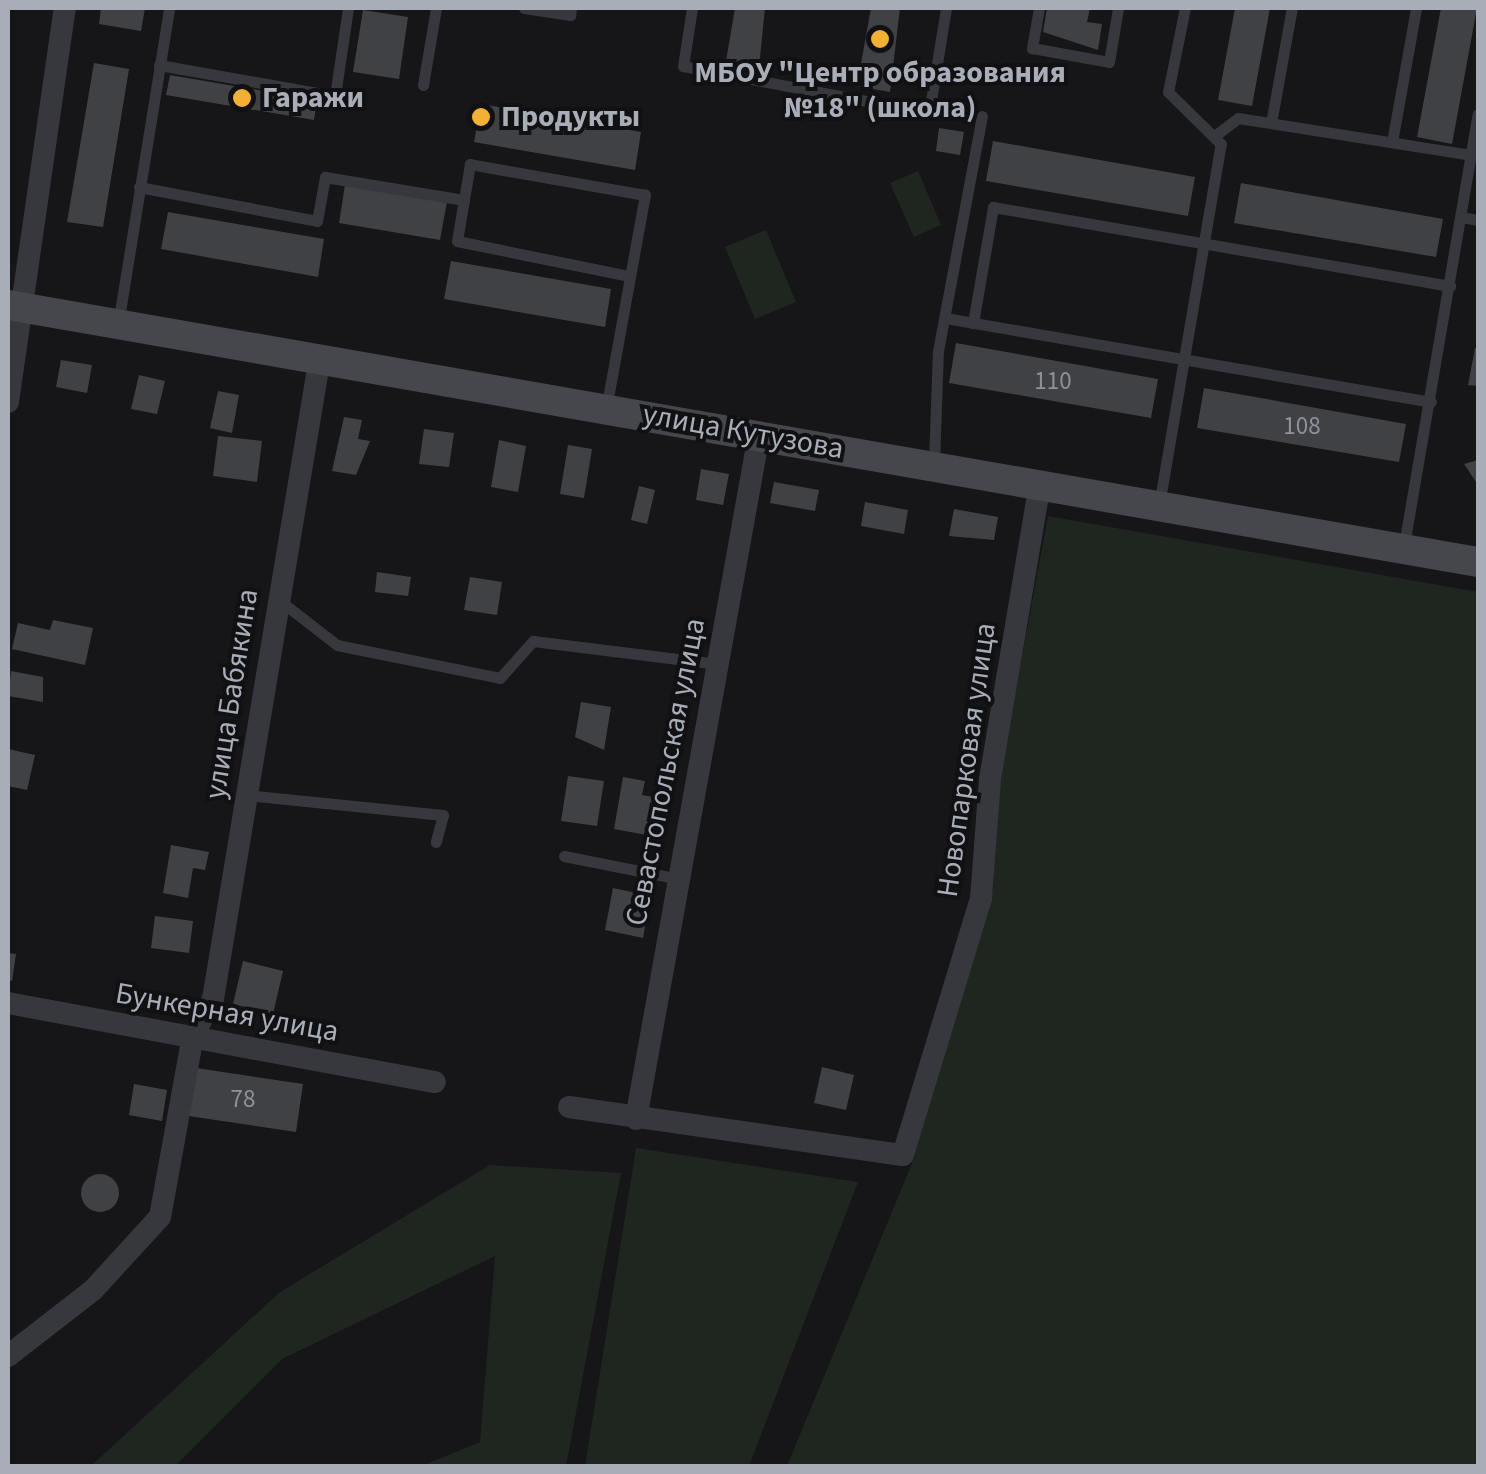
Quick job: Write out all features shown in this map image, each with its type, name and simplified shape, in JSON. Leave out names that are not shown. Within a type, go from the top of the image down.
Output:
[{"type":"main road","name":"улица Кутузова","points":[[15,306],[1478,562]]},
{"type":"street","points":[[8,402],[15,306],[65,8]]},
{"type":"street","name":"улица Бабякина","points":[[8,1356],[94,1290],[160,1217],[193,1035],[213,999],[276,598],[320,358]]},
{"type":"street","name":"Севастопольская улица","points":[[636,1120],[674,878],[718,664],[758,435]]},
{"type":"street","name":"Новопарковая улица","points":[[636,1120],[903,1154],[981,899],[990,779],[1040,484]]},
{"type":"street","name":"Бункерная улица","points":[[8,1003],[435,1082]]},
{"type":"street","points":[[568,1107],[636,1120]]},
{"type":"lane","points":[[118,325],[169,8]]},
{"type":"lane","points":[[159,65],[335,96],[348,8]]},
{"type":"lane","points":[[423,86],[436,8]]},
{"type":"lane","points":[[524,8],[570,15],[571,8]]},
{"type":"lane","points":[[692,8],[683,66],[929,113],[946,8]]},
{"type":"lane","points":[[1040,8],[1032,48],[1109,62],[1118,8]]},
{"type":"lane","points":[[1185,8],[1168,92],[1217,134]]},
{"type":"lane","points":[[1271,124],[1292,8]]},
{"type":"lane","points":[[1392,142],[1416,8]]},
{"type":"lane","points":[[1403,549],[1478,114]]},
{"type":"lane","points":[[933,467],[944,318],[982,116]]},
{"type":"lane","points":[[1158,506],[1185,362],[1217,134],[1238,118],[1472,156]]},
{"type":"lane","points":[[606,408],[644,195],[470,164],[457,240],[629,276]]},
{"type":"lane","points":[[138,188],[317,222],[325,177],[464,200]]},
{"type":"lane","points":[[973,323],[993,207],[1450,286]]},
{"type":"lane","points":[[1462,217],[1478,220]]},
{"type":"lane","points":[[944,318],[1431,402]]},
{"type":"lane","points":[[276,598],[337,645],[500,678],[533,641],[718,664]]},
{"type":"lane","points":[[247,795],[442,814],[436,842]]},
{"type":"lane","points":[[564,856],[674,878]]},
{"type":"shaded area","points":[[918,171],[941,225],[914,237],[890,183]]},
{"type":"shaded area","points":[[766,230],[796,302],[755,319],[725,247]]},
{"type":"shaded area","points":[[1048,516],[1478,592],[1478,1466],[787,1466],[913,1161],[993,891],[998,787]]},
{"type":"shaded area","points":[[636,1148],[858,1182],[749,1466],[585,1466]]},
{"type":"shaded area","points":[[490,1165],[621,1173],[566,1466],[422,1466],[480,1442],[495,1256],[282,1359],[175,1466],[91,1466],[280,1292]]},
{"type":"building","points":[[101,8],[145,8],[141,31],[99,24]]},
{"type":"building","name":"МБОУ \"Центр образования №18\" (школа)","points":[[735,8],[765,8],[759,67],[726,61]]},
{"type":"building","name":"МБОУ \"Центр образования №18\" (школа)","points":[[871,8],[900,8],[890,92],[857,86]]},
{"type":"building","points":[[1047,8],[1090,8],[1087,22],[1102,24],[1098,50],[1043,32]]},
{"type":"building","points":[[1235,8],[1270,8],[1252,106],[1218,100]]},
{"type":"building","points":[[1441,8],[1477,8],[1452,144],[1417,137]]},
{"type":"building","points":[[363,10],[408,17],[399,79],[353,72]]},
{"type":"building","points":[[94,63],[129,69],[103,227],[67,222]]},
{"type":"building","name":"Гаражи","points":[[170,75],[317,100],[314,120],[166,95]]},
{"type":"building","points":[[481,104],[641,132],[635,170],[474,142]]},
{"type":"building","points":[[939,128],[964,132],[960,155],[936,151]]},
{"type":"building","points":[[993,141],[1195,177],[1188,216],[986,181]]},
{"type":"building","points":[[1241,183],[1443,219],[1436,257],[1234,223]]},
{"type":"building","points":[[345,185],[447,202],[440,240],[339,223]]},
{"type":"building","points":[[168,212],[324,239],[318,277],[161,249]]},
{"type":"building","points":[[451,261],[611,289],[605,327],[444,299]]},
{"type":"building","points":[[956,343],[1158,379],[1151,418],[949,383]]},
{"type":"building","points":[[1478,348],[1478,386],[1468,385]]},
{"type":"building","points":[[61,360],[92,365],[87,393],[56,387]]},
{"type":"building","points":[[139,375],[165,381],[157,414],[131,409]]},
{"type":"building","points":[[1204,388],[1406,424],[1399,462],[1197,428]]},
{"type":"building","points":[[218,391],[239,395],[232,433],[210,428]]},
{"type":"building","points":[[344,417],[362,420],[358,439],[370,441],[356,475],[332,471]]},
{"type":"building","points":[[424,429],[454,433],[449,467],[419,464]]},
{"type":"building","points":[[218,436],[262,441],[257,482],[213,476]]},
{"type":"building","points":[[499,440],[526,446],[518,492],[491,487]]},
{"type":"building","points":[[568,445],[592,449],[584,498],[560,494]]},
{"type":"building","points":[[1478,460],[1478,485],[1464,464]]},
{"type":"building","points":[[701,469],[729,474],[723,505],[696,500]]},
{"type":"building","points":[[774,482],[819,490],[815,511],[770,503]]},
{"type":"building","points":[[639,486],[655,490],[647,524],[631,520]]},
{"type":"building","points":[[865,502],[908,510],[904,534],[861,526]]},
{"type":"building","points":[[954,509],[998,517],[994,540],[949,536]]},
{"type":"building","points":[[377,572],[411,577],[408,596],[375,592]]},
{"type":"building","points":[[470,577],[502,582],[497,615],[464,610]]},
{"type":"building","points":[[53,620],[93,628],[85,665],[12,649],[18,623],[50,630]]},
{"type":"building","points":[[11,671],[43,677],[43,702],[8,696]]},
{"type":"building","points":[[581,702],[611,707],[604,750],[575,737]]},
{"type":"building","points":[[8,749],[35,755],[27,790],[8,786]]},
{"type":"building","points":[[568,776],[604,781],[597,826],[561,821]]},
{"type":"building","points":[[623,777],[645,781],[642,795],[654,797],[647,835],[614,829]]},
{"type":"building","points":[[171,845],[209,852],[205,870],[193,868],[188,898],[163,893]]},
{"type":"building","points":[[613,888],[651,896],[643,938],[605,930]]},
{"type":"building","points":[[155,916],[193,921],[189,953],[151,948]]},
{"type":"building","points":[[8,953],[16,954],[12,981],[8,980]]},
{"type":"building","points":[[243,961],[283,971],[273,1014],[233,1004]]},
{"type":"building","points":[[190,1067],[303,1084],[296,1132],[182,1115]]},
{"type":"building","points":[[822,1067],[854,1075],[846,1110],[814,1103]]},
{"type":"building","points":[[134,1084],[167,1090],[162,1121],[129,1115]]},
{"type":"building","points":[[100,1174],[113,1180],[119,1193],[113,1206],[100,1212],[87,1206],[81,1193],[87,1180]]},
{"type":"place","name":"МБОУ \"Центр образования №18\" (школа)","points":[[880,39]]},
{"type":"place","name":"Гаражи","points":[[242,98]]},
{"type":"place","name":"Продукты","points":[[481,117]]}]
